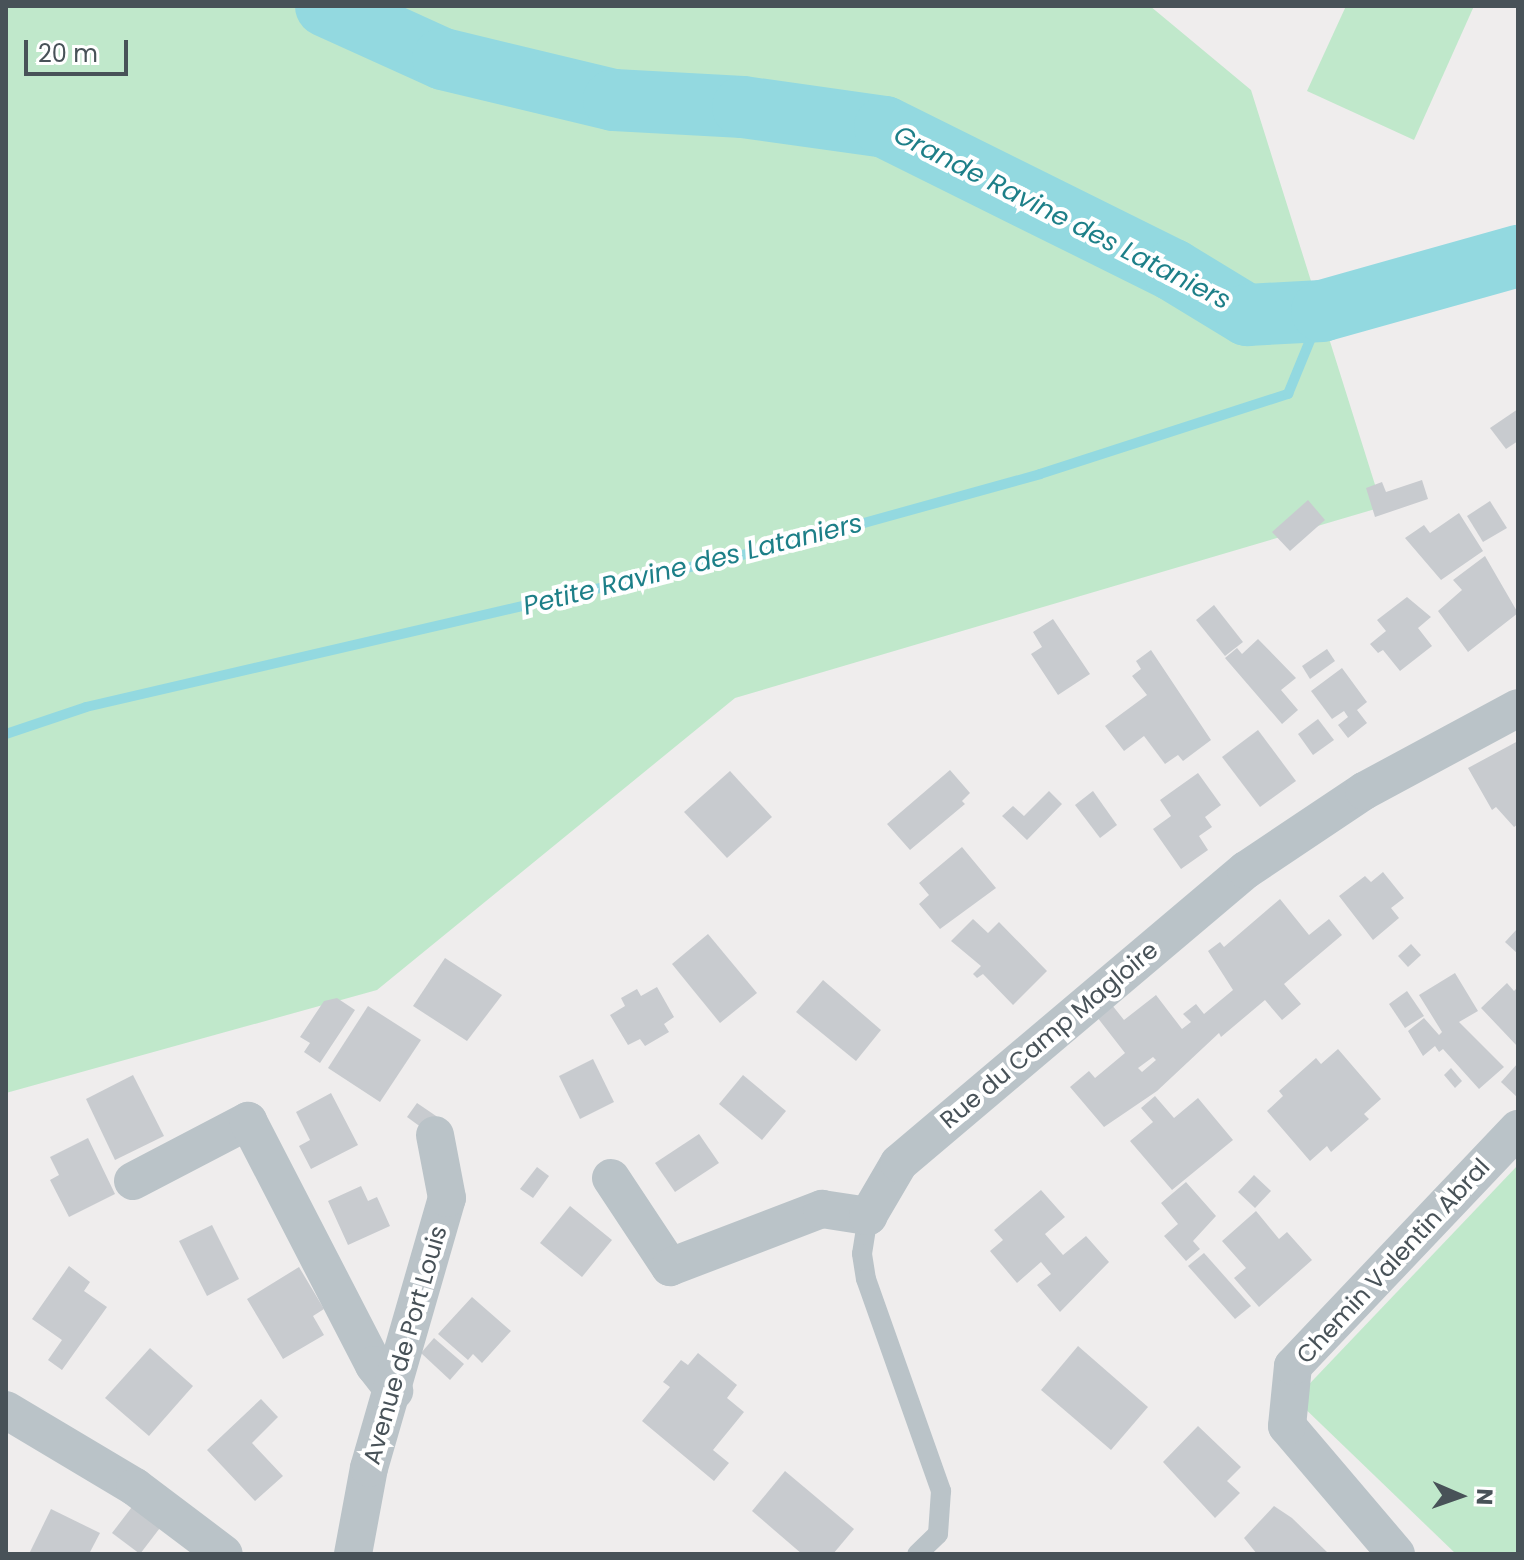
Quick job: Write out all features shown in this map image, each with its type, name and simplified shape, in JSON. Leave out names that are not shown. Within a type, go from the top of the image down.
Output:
[{"type":"street","name":"Rue du Camp Magloire","points":[[868,1216],[899,1163],[1246,870],[1364,791],[1518,708]]},
{"type":"street","points":[[133,1181],[248,1121],[374,1365],[394,1391]]},
{"type":"street","name":"Chemin Valentin Abral","points":[[1393,1553],[1287,1426],[1293,1366],[1518,1129]]},
{"type":"street","name":"Avenue de Port Louis","points":[[353,1554],[369,1468],[394,1391],[447,1198],[435,1135]]},
{"type":"street","points":[[611,1178],[670,1267],[822,1209],[868,1216]]},
{"type":"street","points":[[6,1410],[135,1487],[224,1554]]},
{"type":"lane","points":[[868,1216],[862,1254],[866,1279],[941,1491],[938,1534],[917,1554]]},
{"type":"green space","points":[[6,6],[1150,6],[1251,90],[1382,507],[735,698],[377,990],[6,1093]]},
{"type":"green space","points":[[1346,6],[1474,6],[1414,140],[1307,91]]},
{"type":"green space","points":[[1518,1165],[1518,1554],[1456,1554],[1295,1399]]},
{"type":"building","points":[[1518,409],[1518,441],[1506,449],[1490,428]]},
{"type":"building","points":[[1422,480],[1428,499],[1375,517],[1366,488],[1382,482],[1386,492]]},
{"type":"building","points":[[1308,500],[1325,520],[1290,551],[1272,532]]},
{"type":"building","points":[[1490,501],[1507,528],[1483,542],[1467,516]]},
{"type":"building","points":[[1459,513],[1483,551],[1441,580],[1405,538],[1424,525],[1430,533]]},
{"type":"building","points":[[1485,556],[1518,613],[1468,652],[1438,611],[1462,590],[1453,580]]},
{"type":"building","points":[[1407,597],[1431,617],[1418,628],[1432,646],[1400,671],[1383,650],[1378,653],[1370,644],[1386,631],[1377,620]]},
{"type":"building","points":[[1214,605],[1243,642],[1225,656],[1196,620]]},
{"type":"building","points":[[1053,619],[1090,674],[1058,695],[1031,654],[1042,647],[1033,632]]},
{"type":"building","points":[[1258,639],[1296,678],[1281,690],[1298,710],[1282,724],[1225,658],[1237,648],[1242,654]]},
{"type":"building","points":[[1327,649],[1335,661],[1310,679],[1302,666]]},
{"type":"building","points":[[1151,650],[1211,740],[1183,761],[1178,755],[1165,764],[1144,736],[1124,751],[1105,726],[1147,695],[1132,676],[1141,669],[1136,661]]},
{"type":"building","points":[[1342,668],[1367,702],[1357,710],[1367,723],[1348,738],[1338,725],[1348,717],[1344,711],[1332,719],[1311,691]]},
{"type":"building","points":[[1318,719],[1334,740],[1313,755],[1298,734]]},
{"type":"building","points":[[1258,730],[1296,781],[1260,807],[1222,757]]},
{"type":"building","points":[[1518,741],[1518,824],[1514,827],[1496,807],[1492,810],[1468,768]]},
{"type":"building","points":[[950,770],[970,793],[962,801],[965,804],[910,850],[887,824]]},
{"type":"building","points":[[730,771],[772,817],[727,858],[684,812]]},
{"type":"building","points":[[1198,773],[1221,805],[1205,817],[1212,827],[1199,836],[1208,850],[1181,869],[1153,829],[1171,816],[1160,800]]},
{"type":"building","points":[[1049,791],[1062,804],[1027,840],[1002,816],[1013,806],[1024,816]]},
{"type":"building","points":[[1093,791],[1117,825],[1100,838],[1075,805]]},
{"type":"building","points":[[962,847],[996,888],[940,929],[919,904],[929,895],[919,883]]},
{"type":"building","points":[[1383,872],[1404,898],[1391,908],[1399,918],[1373,940],[1339,896],[1365,876],[1371,882]]},
{"type":"building","points":[[1280,899],[1309,935],[1329,919],[1342,935],[1284,984],[1301,1004],[1282,1020],[1265,1000],[1221,1037],[1219,1033],[1157,1091],[1104,1127],[1070,1087],[1089,1071],[1095,1078],[1125,1053],[1097,1017],[1112,1005],[1124,1020],[1156,995],[1182,1029],[1191,1022],[1183,1014],[1196,1004],[1204,1014],[1233,990],[1208,951],[1220,942],[1224,947]],"holes":[[[1153,1057],[1156,1060],[1142,1072],[1138,1068]]]},
{"type":"building","points":[[973,919],[988,933],[999,922],[1047,971],[1013,1005],[983,974],[977,978],[973,974],[981,966],[951,941]]},
{"type":"building","points":[[1518,928],[1518,954],[1505,942]]},
{"type":"building","points":[[708,934],[757,993],[720,1023],[672,964]]},
{"type":"building","points":[[1411,944],[1421,955],[1408,967],[1398,956]]},
{"type":"building","points":[[445,958],[502,995],[467,1041],[413,1006]]},
{"type":"building","points":[[1455,973],[1478,1011],[1459,1022],[1504,1067],[1479,1089],[1443,1049],[1439,1052],[1435,1046],[1423,1056],[1408,1031],[1424,1018],[1439,1035],[1442,1032],[1419,995]]},
{"type":"building","points":[[823,980],[881,1030],[856,1061],[796,1012]]},
{"type":"building","points":[[1507,983],[1514,991],[1518,987],[1518,1047],[1481,1008]]},
{"type":"building","points":[[657,987],[674,1017],[664,1024],[669,1032],[645,1046],[640,1039],[628,1045],[610,1015],[625,1006],[621,998],[637,989],[641,996]]},
{"type":"building","points":[[1407,991],[1424,1016],[1405,1028],[1389,1004]]},
{"type":"building","points":[[337,998],[355,1010],[320,1063],[304,1052],[310,1043],[300,1037],[324,1001]]},
{"type":"building","points":[[368,1006],[421,1040],[380,1102],[328,1068]]},
{"type":"building","points":[[1338,1049],[1381,1099],[1364,1114],[1369,1119],[1331,1152],[1327,1146],[1310,1161],[1267,1111],[1283,1096],[1279,1091],[1316,1058],[1321,1064]]},
{"type":"building","points":[[593,1059],[614,1102],[580,1119],[559,1076]]},
{"type":"building","points":[[1518,1063],[1518,1098],[1501,1082]]},
{"type":"building","points":[[1451,1068],[1462,1081],[1455,1088],[1444,1075]]},
{"type":"building","points":[[133,1075],[164,1136],[115,1160],[86,1099]]},
{"type":"building","points":[[743,1075],[786,1111],[762,1140],[719,1104]]},
{"type":"building","points":[[331,1093],[358,1145],[311,1169],[299,1146],[310,1140],[296,1112]]},
{"type":"building","points":[[1155,1096],[1174,1118],[1198,1098],[1233,1140],[1172,1190],[1130,1141],[1153,1122],[1141,1108]]},
{"type":"building","points":[[417,1103],[439,1118],[429,1133],[407,1117]]},
{"type":"building","points":[[699,1134],[719,1163],[675,1192],[655,1163]]},
{"type":"building","points":[[88,1138],[115,1194],[69,1217],[50,1180],[59,1175],[50,1157]]},
{"type":"building","points":[[537,1167],[549,1176],[533,1198],[520,1189]]},
{"type":"building","points":[[1254,1175],[1271,1191],[1255,1208],[1238,1192]]},
{"type":"building","points":[[1186,1182],[1216,1216],[1193,1241],[1200,1249],[1186,1261],[1164,1236],[1178,1224],[1161,1203]]},
{"type":"building","points":[[361,1186],[368,1201],[377,1197],[390,1226],[348,1245],[328,1201]]},
{"type":"building","points":[[1041,1190],[1065,1217],[1045,1234],[1063,1255],[1086,1236],[1109,1262],[1060,1312],[1037,1285],[1051,1274],[1041,1262],[1017,1283],[990,1251],[1003,1240],[994,1230]]},
{"type":"building","points":[[570,1206],[612,1240],[582,1277],[540,1243]]},
{"type":"building","points":[[1256,1211],[1279,1239],[1287,1232],[1312,1260],[1259,1307],[1234,1278],[1246,1268],[1222,1241]]},
{"type":"building","points":[[212,1225],[239,1279],[207,1296],[179,1241]]},
{"type":"building","points":[[1204,1253],[1251,1306],[1235,1319],[1188,1266]]},
{"type":"building","points":[[69,1266],[90,1282],[84,1291],[107,1307],[62,1370],[48,1360],[62,1340],[32,1319]]},
{"type":"building","points":[[299,1267],[324,1309],[313,1316],[324,1335],[283,1359],[247,1299]]},
{"type":"building","points":[[472,1297],[511,1331],[482,1363],[473,1354],[468,1360],[438,1334]]},
{"type":"building","points":[[434,1338],[464,1364],[450,1380],[421,1353]]},
{"type":"building","points":[[1078,1346],[1148,1407],[1111,1450],[1041,1390]]},
{"type":"building","points":[[150,1348],[193,1386],[149,1436],[105,1398]]},
{"type":"building","points":[[698,1353],[737,1385],[727,1398],[744,1412],[713,1450],[729,1463],[714,1481],[642,1421],[670,1387],[663,1382],[681,1360],[688,1365]]},
{"type":"building","points":[[261,1399],[278,1417],[252,1443],[283,1476],[255,1501],[207,1450]]},
{"type":"building","points":[[1198,1426],[1241,1467],[1227,1481],[1240,1493],[1215,1518],[1163,1462]]},
{"type":"building","points":[[785,1471],[854,1529],[833,1554],[802,1554],[752,1511]]},
{"type":"building","points":[[135,1503],[166,1520],[140,1554],[112,1533]]},
{"type":"building","points":[[1274,1506],[1292,1518],[1327,1552],[1257,1554],[1244,1538]]},
{"type":"building","points":[[51,1509],[100,1533],[89,1554],[29,1554]]},
{"type":"waterway","name":"Grande Ravine des Lataniers","points":[[326,6],[443,59],[614,100],[743,107],[885,127],[1173,270],[1247,315],[1322,311],[1518,256]]},
{"type":"waterway","name":"Petite Ravine des Lataniers","points":[[6,734],[86,707],[781,546],[1040,474],[1288,394],[1322,311]]}]
